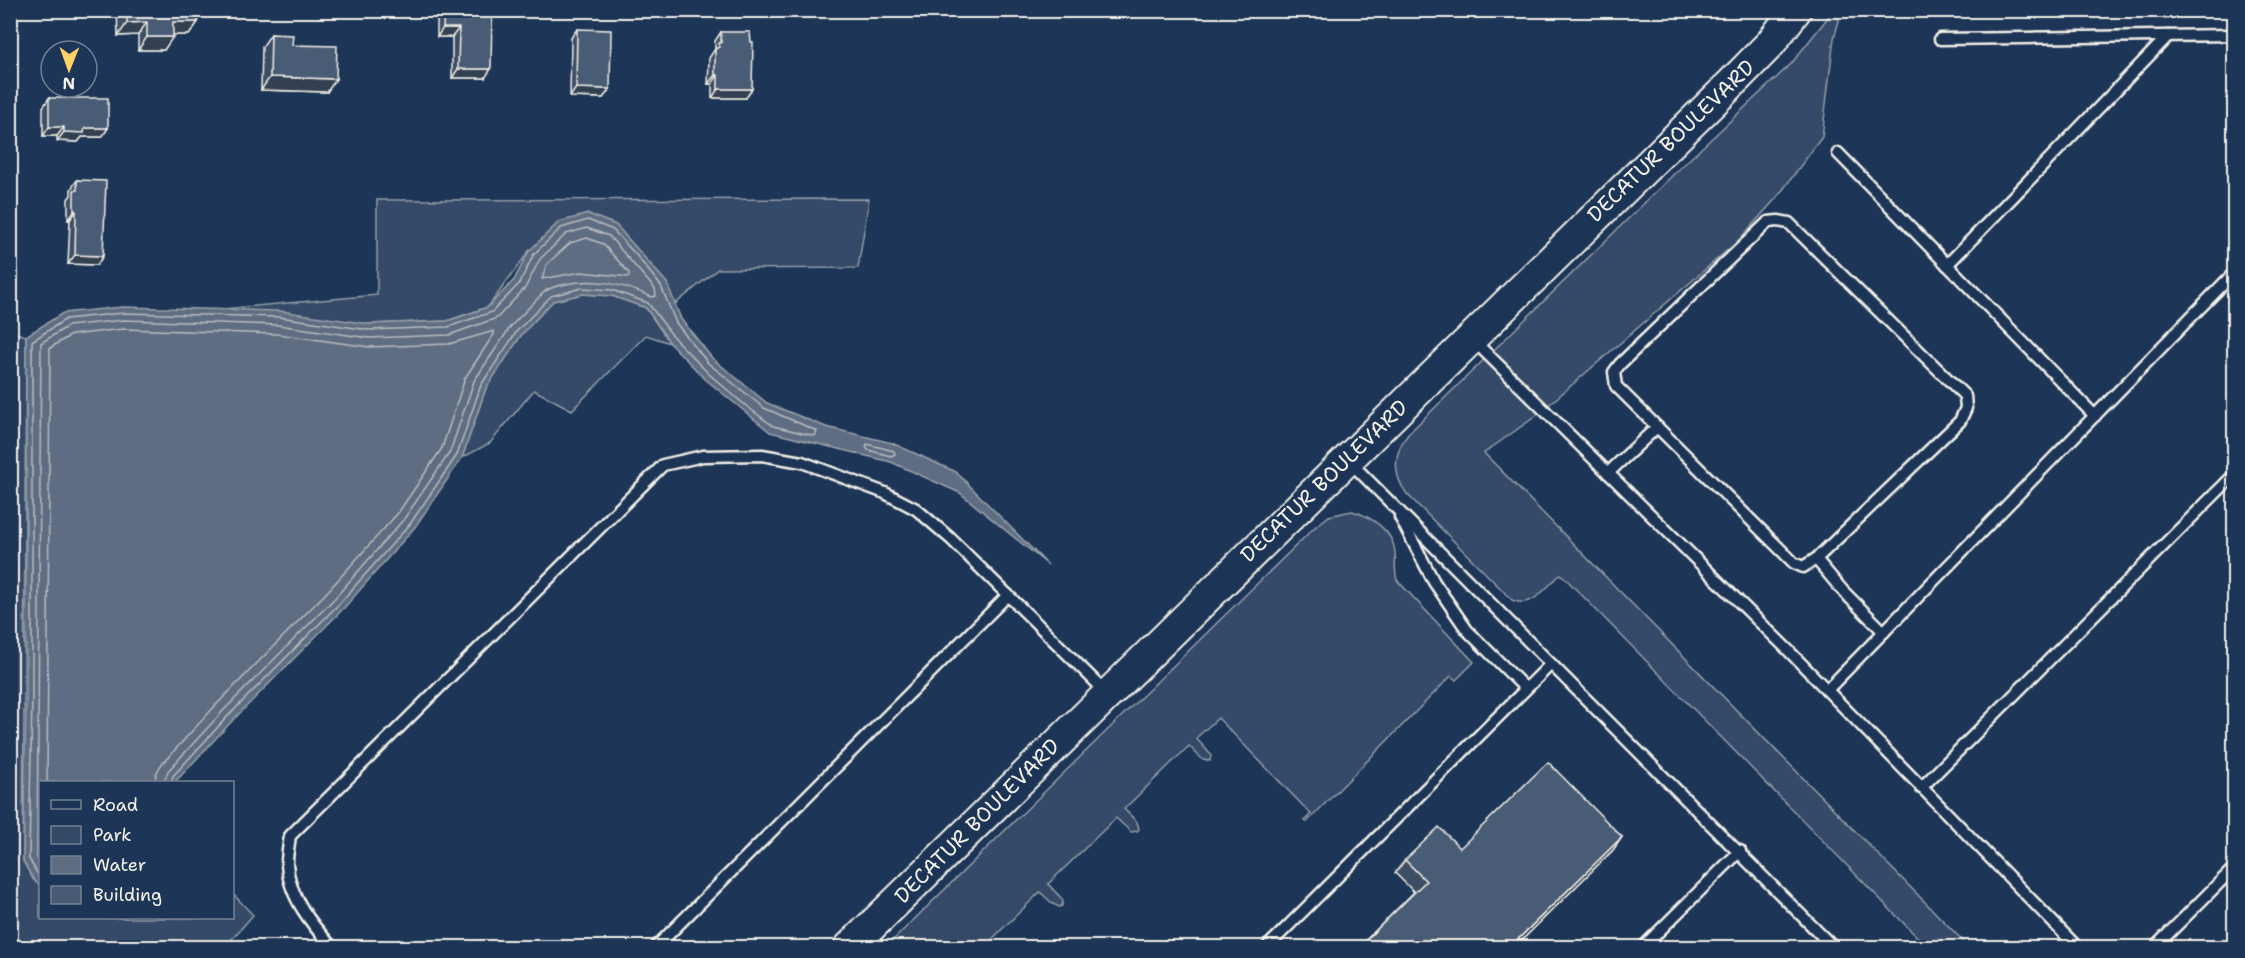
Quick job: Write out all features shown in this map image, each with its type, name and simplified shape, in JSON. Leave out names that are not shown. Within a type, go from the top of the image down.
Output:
[{"type":"street","name":"DECATUR BOULEVARD","points":[[849,948],[1470,337],[1724,91],[1770,44],[1796,10]]},
{"type":"lane","points":[[1940,39],[2235,34]]},
{"type":"lane","points":[[1947,265],[2168,36]]},
{"type":"lane","points":[[1838,153],[2095,416]]},
{"type":"lane","points":[[1768,222],[1789,223],[1965,396],[1966,408],[1960,421],[1816,559],[1803,567],[1794,563],[1616,386],[1614,372],[1768,222]]},
{"type":"lane","points":[[1827,690],[2235,273]]},
{"type":"lane","points":[[1470,337],[1827,690],[2078,948]]},
{"type":"lane","points":[[1608,473],[1657,427]]},
{"type":"lane","points":[[333,948],[317,931],[293,892],[287,864],[290,836],[663,465],[703,456],[762,455],[802,462],[885,493],[916,509],[951,539],[1107,693]]},
{"type":"lane","points":[[1347,458],[1834,948]]},
{"type":"lane","points":[[1921,788],[2235,475]]},
{"type":"lane","points":[[1394,507],[1434,582],[1467,630],[1525,688]]},
{"type":"lane","points":[[1816,559],[1843,591],[1884,632]]},
{"type":"lane","points":[[655,948],[1008,595]]},
{"type":"lane","points":[[1266,948],[1551,664]]},
{"type":"lane","points":[[1642,948],[1740,851]]},
{"type":"lane","points":[[2154,948],[2235,868]]},
{"type":"green space","points":[[1833,11],[1836,11],[1839,21],[1834,38],[1822,137],[1779,195],[1738,241],[1536,416],[1484,453],[1969,947],[1927,947],[1561,574],[1533,599],[1526,602],[1512,600],[1407,494],[1397,471],[1397,455],[1409,433],[1679,169],[1791,64]]},
{"type":"green space","points":[[869,199],[858,268],[718,269],[675,304],[652,265],[529,251],[488,307],[447,321],[369,324],[223,309],[377,295],[377,200]]},
{"type":"green space","points":[[583,294],[612,296],[646,308],[670,343],[646,335],[572,410],[534,390],[490,443],[462,458],[486,388],[522,334],[553,301]]},
{"type":"green space","points":[[10,331],[26,336],[23,861],[39,885],[39,919],[234,919],[234,895],[253,915],[225,947],[11,947]]},
{"type":"green space","points":[[1352,511],[1373,520],[1390,537],[1395,552],[1397,580],[1474,662],[1456,680],[1451,676],[1307,822],[1304,821],[1311,814],[1218,718],[1196,738],[1211,755],[1210,761],[1203,760],[1189,746],[1124,809],[1137,822],[1139,829],[1137,831],[1131,832],[1116,818],[1048,884],[1063,900],[1062,906],[1053,904],[1040,892],[984,947],[886,947],[1316,526],[1329,516]]},
{"type":"water","points":[[588,214],[616,225],[667,283],[681,319],[712,358],[767,403],[826,427],[892,443],[956,472],[1048,565],[960,493],[891,462],[770,432],[705,379],[670,343],[646,308],[612,296],[583,294],[553,301],[522,334],[486,388],[462,458],[415,527],[344,608],[176,781],[39,781],[39,885],[23,861],[26,697],[26,336],[63,313],[122,307],[280,311],[369,324],[447,321],[488,307],[514,280],[529,251],[559,222]]},
{"type":"building","points":[[127,10],[198,10],[198,22],[173,22],[173,37],[147,37],[147,22],[127,23]]},
{"type":"building","points":[[444,10],[492,11],[491,69],[458,69],[459,28],[443,28]]},
{"type":"building","points":[[577,29],[611,30],[610,89],[576,88]]},
{"type":"building","points":[[721,32],[750,32],[751,42],[753,42],[752,89],[718,89],[718,75],[715,75],[715,49],[721,43]]},
{"type":"building","points":[[271,34],[293,35],[292,45],[337,46],[336,79],[270,77]]},
{"type":"building","points":[[108,98],[108,128],[85,128],[84,133],[64,132],[64,127],[49,127],[49,99]]},
{"type":"building","points":[[77,180],[106,181],[103,256],[75,255],[74,190],[77,190]]},
{"type":"building","points":[[1548,762],[1622,837],[1509,948],[1358,948],[1426,881],[1405,860],[1439,827],[1460,848]]}]
